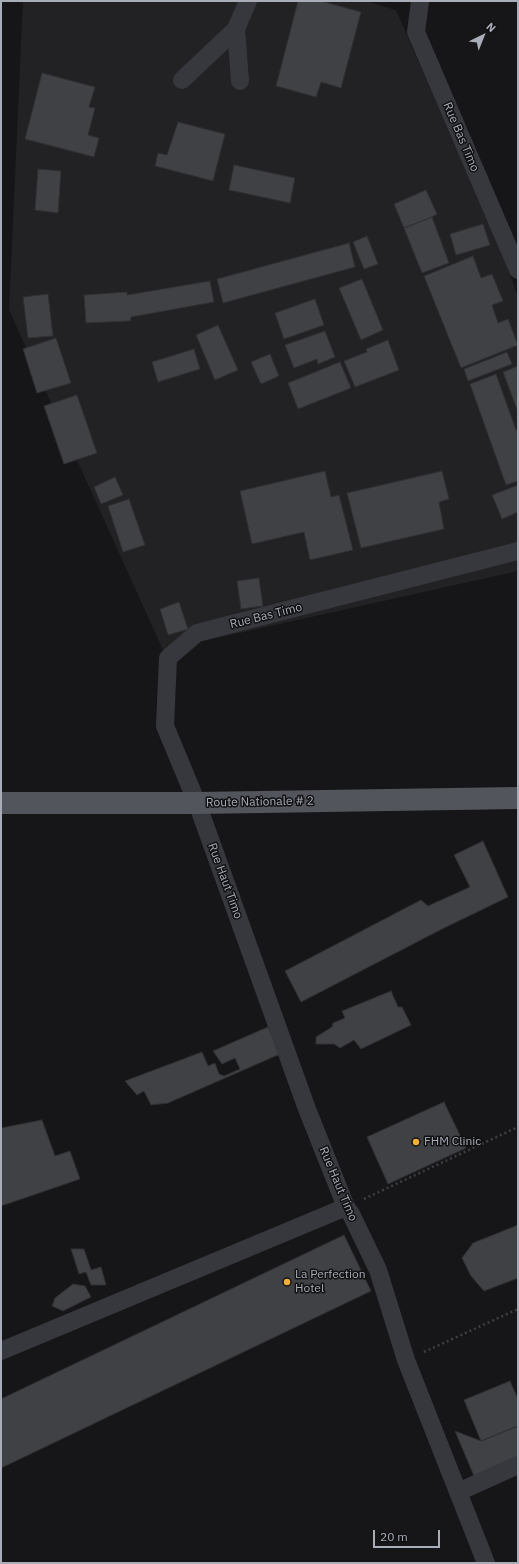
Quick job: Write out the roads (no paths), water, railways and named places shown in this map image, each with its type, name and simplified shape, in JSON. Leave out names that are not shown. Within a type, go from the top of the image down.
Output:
[{"type":"main road","name":"Route Nationale # 2","points":[[1,803],[197,803],[518,798]]},
{"type":"street","points":[[182,80],[236,29],[248,1]]},
{"type":"street","name":"Rue Bas Timo","points":[[420,1],[416,32],[518,270]]},
{"type":"street","points":[[236,29],[240,81]]},
{"type":"street","name":"Rue Bas Timo","points":[[197,803],[165,726],[168,658],[197,633],[518,551]]},
{"type":"street","name":"Rue Haut Timo","points":[[197,803],[307,1109],[346,1208],[351,1214],[378,1270],[406,1360],[486,1563]]},
{"type":"street","points":[[1,1351],[346,1208]]},
{"type":"street","points":[[458,1492],[518,1465]]},
{"type":"place","name":"FHM Clinic","points":[[416,1142]]},
{"type":"place","name":"La Perfection Hotel","points":[[287,1282]]}]
